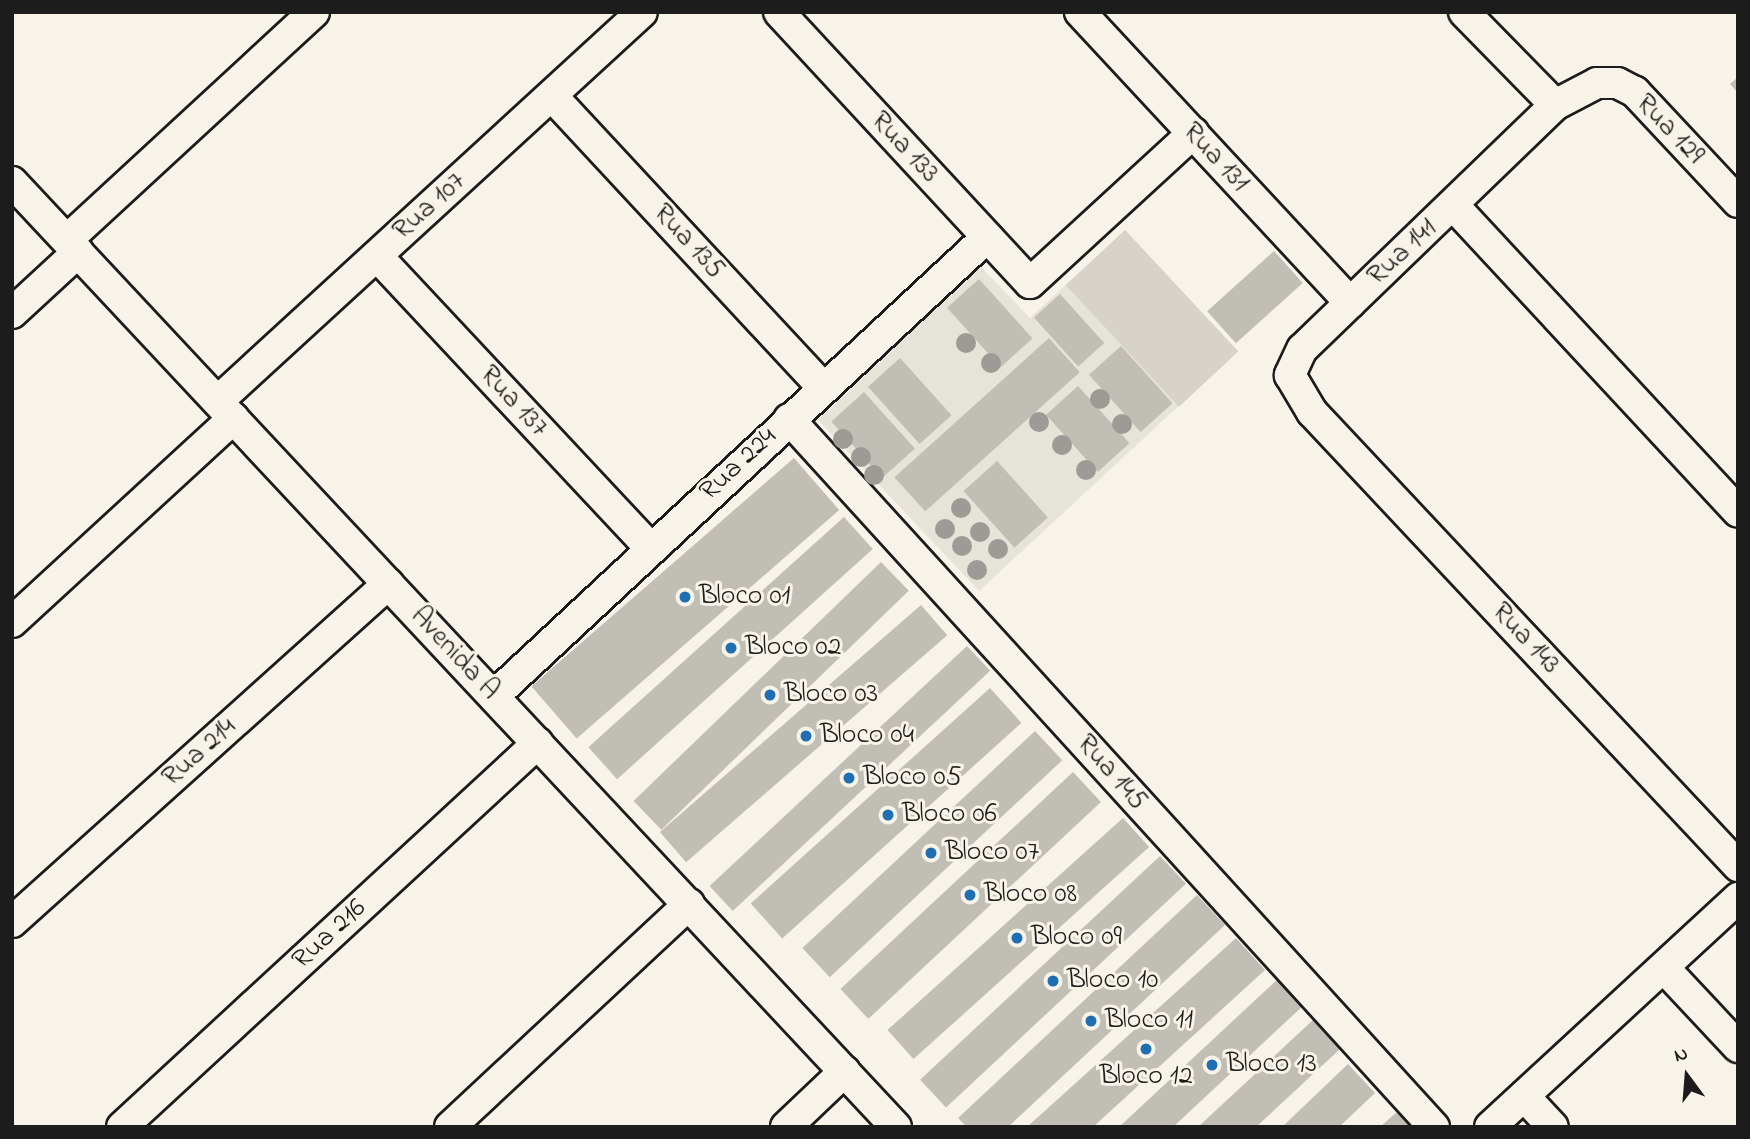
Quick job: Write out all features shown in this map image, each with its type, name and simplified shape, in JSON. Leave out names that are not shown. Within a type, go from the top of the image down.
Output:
[{"type":"street","points":[[12,313],[72,246],[314,12]]},
{"type":"street","name":"Rua 107","points":[[12,622],[377,256],[642,12]]},
{"type":"street","name":"Rua 133","points":[[779,12],[1030,283],[1193,134]]},
{"type":"street","name":"Rua 131","points":[[1080,12],[1350,303]]},
{"type":"street","points":[[1464,12],[1555,105]]},
{"type":"street","name":"Rua 129","points":[[1555,105],[1608,80],[1635,92],[1738,202]]},
{"type":"street","name":"Rua 135","points":[[552,96],[823,388]]},
{"type":"street","name":"Rua 141","points":[[1312,412],[1294,389],[1290,375],[1293,362],[1350,303],[1454,206],[1555,105]]},
{"type":"street","name":"Avenida A","points":[[12,182],[896,1127]]},
{"type":"street","points":[[1454,206],[1738,512]]},
{"type":"street","name":"Rua 224","points":[[494,696],[649,548],[988,237]]},
{"type":"street","name":"Rua 137","points":[[377,256],[649,548]]},
{"type":"street","name":"Rua 143","points":[[1312,412],[1738,866]]},
{"type":"street","name":"Rua 145","points":[[789,419],[1434,1127]]},
{"type":"street","name":"Rua 214","points":[[12,922],[388,584]]},
{"type":"street","name":"Rua 216","points":[[122,1127],[538,743]]},
{"type":"street","points":[[1490,1127],[1665,969],[1738,898]]},
{"type":"street","points":[[450,1127],[689,904]]},
{"type":"street","points":[[1665,969],[1738,1047]]},
{"type":"street","points":[[786,1127],[845,1071]]},
{"type":"street","points":[[1524,1096],[1553,1127]]},
{"type":"shaded area","points":[[1125,230],[1238,351],[979,591],[818,420],[981,267],[1030,318]]},
{"type":"shaded area","points":[[1125,230],[1238,351],[1179,407],[1066,285]]},
{"type":"building","points":[[1738,77],[1738,93],[1730,84]]},
{"type":"building","points":[[1274,251],[1303,283],[1236,343],[1207,311]]},
{"type":"building","points":[[979,279],[1033,338],[1001,367],[947,308]]},
{"type":"building","points":[[1060,294],[1104,343],[1078,366],[1034,317]]},
{"type":"building","points":[[1049,338],[1080,372],[925,511],[894,477]]},
{"type":"building","points":[[1121,346],[1173,403],[1141,432],[1089,375]]},
{"type":"building","points":[[900,358],[952,415],[920,444],[868,387]]},
{"type":"building","points":[[1078,386],[1130,443],[1098,472],[1046,415]]},
{"type":"building","points":[[864,392],[915,448],[882,478],[831,421]]},
{"type":"building","name":"Bloco 01","points":[[794,458],[839,510],[577,738],[531,686]]},
{"type":"building","points":[[997,461],[1048,517],[1014,548],[964,491]]},
{"type":"building","name":"Bloco 02","points":[[844,517],[873,549],[617,779],[588,747]]},
{"type":"building","name":"Bloco 03","points":[[881,562],[909,591],[661,830],[634,801]]},
{"type":"building","name":"Bloco 04","points":[[921,605],[947,635],[686,862],[660,832]]},
{"type":"building","name":"Bloco 05","points":[[967,646],[990,671],[733,911],[710,886]]},
{"type":"building","name":"Bloco 06","points":[[990,688],[1021,723],[782,938],[751,903]]},
{"type":"building","name":"Bloco 07","points":[[1035,731],[1062,760],[830,977],[802,948]]},
{"type":"building","name":"Bloco 08","points":[[1073,772],[1101,802],[868,1019],[840,989]]},
{"type":"building","name":"Bloco 09","points":[[1123,818],[1149,847],[914,1059],[887,1030]]},
{"type":"building","name":"Bloco 10","points":[[1160,856],[1186,884],[946,1107],[920,1080]]},
{"type":"building","name":"Bloco 11","points":[[1197,895],[1225,925],[1008,1127],[967,1127],[958,1118]]},
{"type":"building","name":"Bloco 12","points":[[1236,938],[1265,970],[1093,1127],[1027,1127]]},
{"type":"building","name":"Bloco 13","points":[[1280,977],[1305,1004],[1173,1127],[1119,1127]]},
{"type":"building","points":[[1313,1020],[1340,1049],[1256,1127],[1198,1127]]},
{"type":"building","points":[[1348,1064],[1375,1093],[1339,1127],[1282,1127]]},
{"type":"building","points":[[1397,1112],[1411,1127],[1380,1127]]},
{"type":"place","name":"Bloco 01","points":[[685,597]]},
{"type":"place","name":"Bloco 02","points":[[731,648]]},
{"type":"place","name":"Bloco 03","points":[[770,695]]},
{"type":"place","name":"Bloco 04","points":[[806,736]]},
{"type":"place","name":"Bloco 05","points":[[849,778]]},
{"type":"place","name":"Bloco 06","points":[[888,815]]},
{"type":"place","name":"Bloco 07","points":[[931,853]]},
{"type":"place","name":"Bloco 08","points":[[970,895]]},
{"type":"place","name":"Bloco 09","points":[[1017,938]]},
{"type":"place","name":"Bloco 10","points":[[1053,981]]},
{"type":"place","name":"Bloco 11","points":[[1091,1021]]},
{"type":"place","name":"Bloco 12","points":[[1146,1049]]},
{"type":"place","name":"Bloco 13","points":[[1212,1065]]}]
